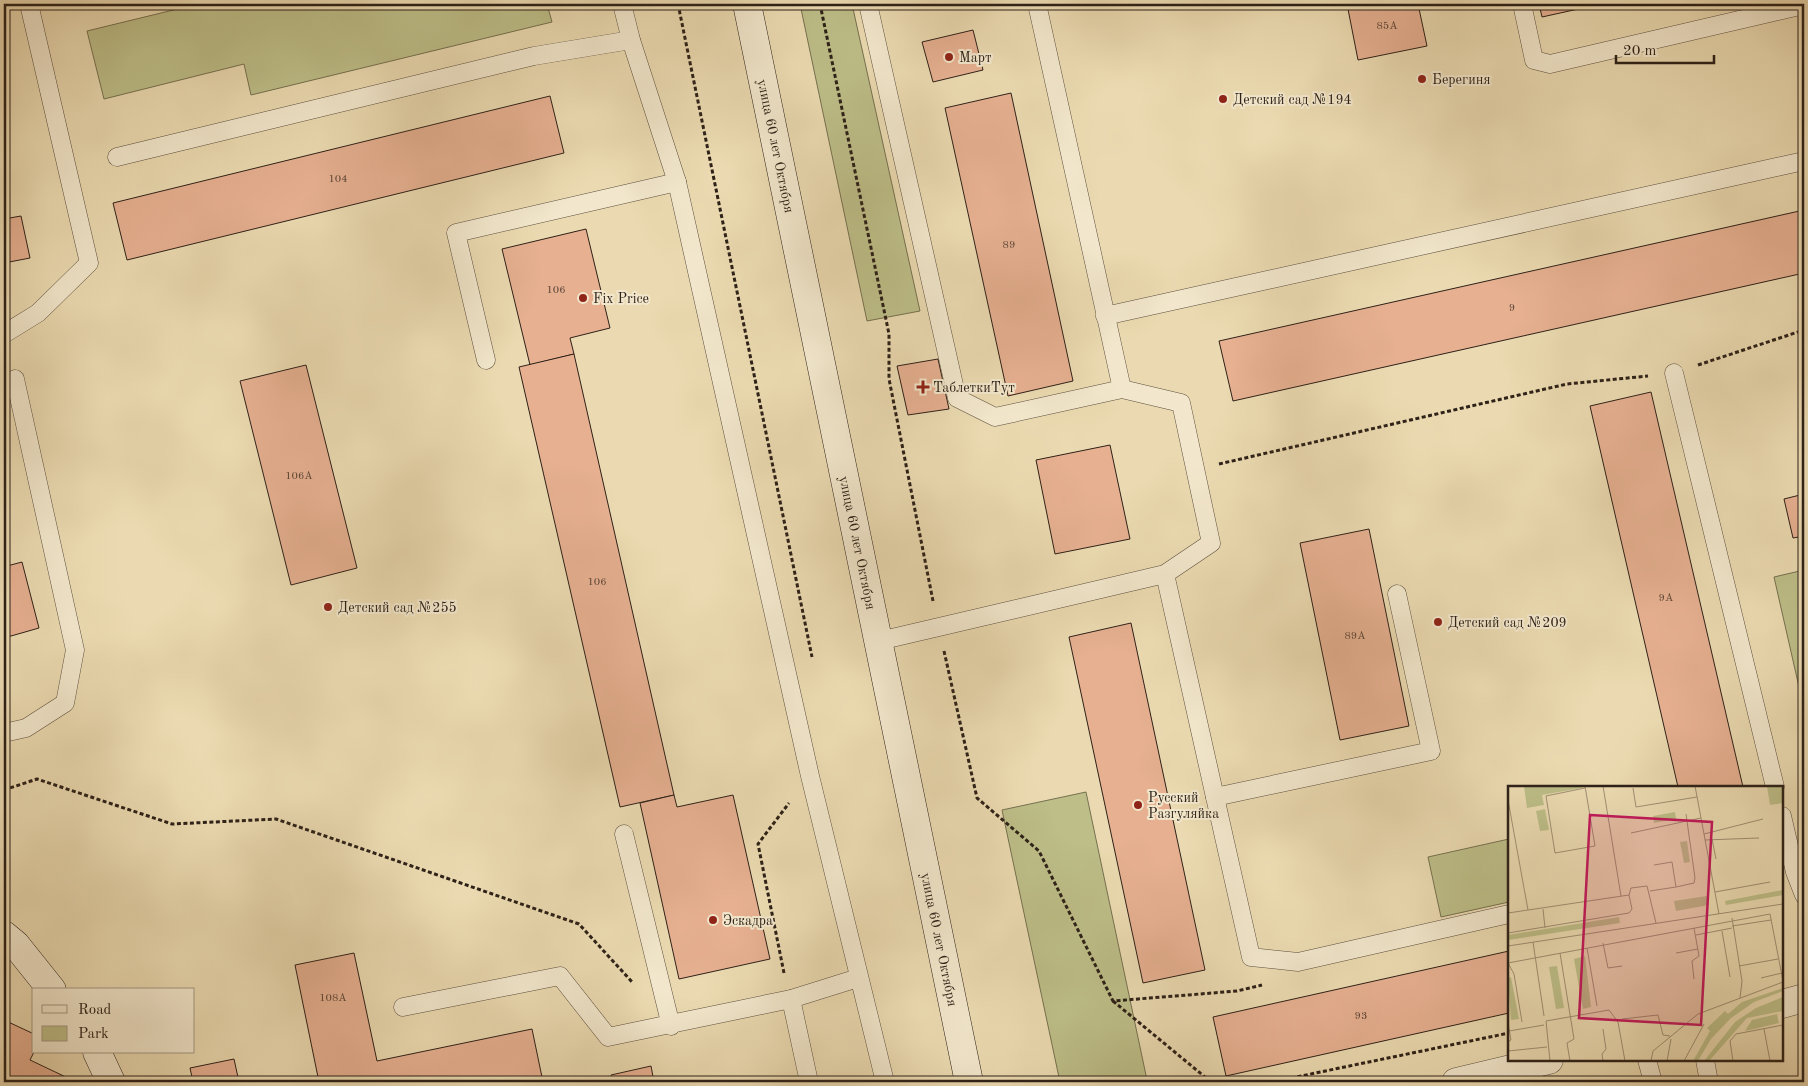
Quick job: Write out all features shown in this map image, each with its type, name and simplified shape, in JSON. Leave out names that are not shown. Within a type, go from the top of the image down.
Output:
[{"type":"main road","name":"улица 60 лет Октября","points":[[748,4],[969,1082]]},
{"type":"main road","points":[[4,935],[16,946],[50,988]]},
{"type":"main road","points":[[1783,1004],[1804,998]]},
{"type":"main road","points":[[98,1054],[111,1082]]},
{"type":"main road","points":[[1456,1082],[1545,1061]]},
{"type":"lane","points":[[4,334],[38,313],[89,263],[29,4]]},
{"type":"lane","points":[[622,4],[631,40],[677,182],[810,776],[885,1082]]},
{"type":"lane","points":[[868,4],[957,398],[994,417],[1122,388],[1180,403],[1211,543],[1166,574],[879,641]]},
{"type":"lane","points":[[1037,4],[1122,388]]},
{"type":"lane","points":[[1522,4],[1534,60],[1550,64],[1804,5]]},
{"type":"lane","points":[[117,157],[534,56],[631,40]]},
{"type":"lane","points":[[1105,316],[1804,161]]},
{"type":"lane","points":[[486,360],[456,233],[677,182]]},
{"type":"lane","points":[[1674,373],[1775,786]]},
{"type":"lane","points":[[4,733],[26,728],[65,703],[75,650],[15,379]]},
{"type":"lane","points":[[1166,574],[1251,957],[1298,962],[1508,914]]},
{"type":"lane","points":[[1215,797],[1431,751],[1398,594]]},
{"type":"lane","points":[[1783,821],[1794,873],[1804,895]]},
{"type":"lane","points":[[624,834],[671,1026]]},
{"type":"lane","points":[[403,1007],[560,976],[608,1037],[671,1026],[791,999],[858,978]]},
{"type":"lane","points":[[791,999],[810,1082]]},
{"type":"lane","points":[[1647,1061],[1653,1082]]},
{"type":"lane","points":[[1705,1061],[1710,1082]]},
{"type":"path","points":[[678,4],[812,658]]},
{"type":"path","points":[[820,4],[889,334],[889,379],[938,627],[977,798],[1038,850],[1113,1001],[1211,1082]]},
{"type":"path","points":[[1196,470],[1567,384],[1674,373],[1804,330]]},
{"type":"path","points":[[4,790],[37,779],[172,824],[276,820],[579,924],[651,1003],[665,1000]]},
{"type":"path","points":[[758,844],[784,973],[775,975]]},
{"type":"path","points":[[1113,1001],[1237,991],[1266,985]]},
{"type":"path","points":[[1272,1082],[1508,1033]]},
{"type":"green space","points":[[198,4],[547,4],[552,22],[251,95],[244,64],[104,99],[87,31]]},
{"type":"green space","points":[[800,4],[852,4],[920,311],[867,321]]},
{"type":"green space","points":[[1804,570],[1804,709],[1774,577]]},
{"type":"green space","points":[[1086,792],[1147,1080],[1136,1082],[1060,1082],[1002,810]]},
{"type":"green space","points":[[1508,839],[1508,902],[1441,917],[1428,857]]},
{"type":"building","points":[[921,4],[947,4],[922,9]]},
{"type":"building","points":[[1347,4],[1418,4],[1427,46],[1358,60]]},
{"type":"building","points":[[1539,4],[1601,4],[1542,17]]},
{"type":"building","points":[[973,30],[983,70],[933,82],[922,42]]},
{"type":"building","points":[[1011,93],[1073,381],[1008,396],[945,108]]},
{"type":"building","points":[[550,96],[564,153],[127,260],[113,203]]},
{"type":"building","points":[[1804,210],[1804,273],[1233,401],[1219,341]]},
{"type":"building","points":[[21,216],[30,258],[4,263],[4,219]]},
{"type":"building","points":[[586,229],[610,328],[570,338],[574,354],[530,365],[502,249]]},
{"type":"building","points":[[574,354],[674,795],[620,807],[519,367]]},
{"type":"building","name":"ТаблеткиТут","points":[[938,359],[949,409],[908,415],[897,366]]},
{"type":"building","points":[[306,365],[357,568],[291,585],[240,381]]},
{"type":"building","points":[[1651,392],[1743,786],[1678,786],[1590,406]]},
{"type":"building","points":[[1110,445],[1130,539],[1055,554],[1036,460]]},
{"type":"building","points":[[1804,494],[1804,536],[1793,538],[1784,499]]},
{"type":"building","points":[[1369,529],[1409,726],[1340,740],[1300,543]]},
{"type":"building","points":[[4,552],[7,566],[22,562],[39,628],[4,638]]},
{"type":"building","points":[[1131,623],[1205,970],[1143,983],[1069,637]]},
{"type":"building","name":"Эскадра","points":[[674,795],[677,807],[733,795],[770,959],[679,979],[640,803]]},
{"type":"building","points":[[1508,951],[1508,1013],[1226,1076],[1213,1017]]},
{"type":"building","points":[[354,953],[377,1061],[532,1029],[543,1082],[319,1082],[295,965]]},
{"type":"building","points":[[4,1020],[32,1033],[33,1054],[30,1060],[70,1079],[69,1082],[4,1082]]},
{"type":"building","points":[[234,1059],[239,1082],[193,1082],[190,1068]]},
{"type":"building","points":[[651,1066],[654,1082],[612,1082],[611,1075]]},
{"type":"place","name":"Март","points":[[949,57]]},
{"type":"place","name":"Берегиня","points":[[1422,79]]},
{"type":"place","name":"Детский сад №194","points":[[1223,99]]},
{"type":"place","name":"Fix Price","points":[[583,298]]},
{"type":"place","name":"ТаблеткиТут","points":[[923,387]]},
{"type":"place","name":"Детский сад №255","points":[[328,607]]},
{"type":"place","name":"Детский сад №209","points":[[1438,622]]},
{"type":"place","name":"Русский Разгуляйка","points":[[1138,805]]},
{"type":"place","name":"Эскадра","points":[[713,920]]}]
